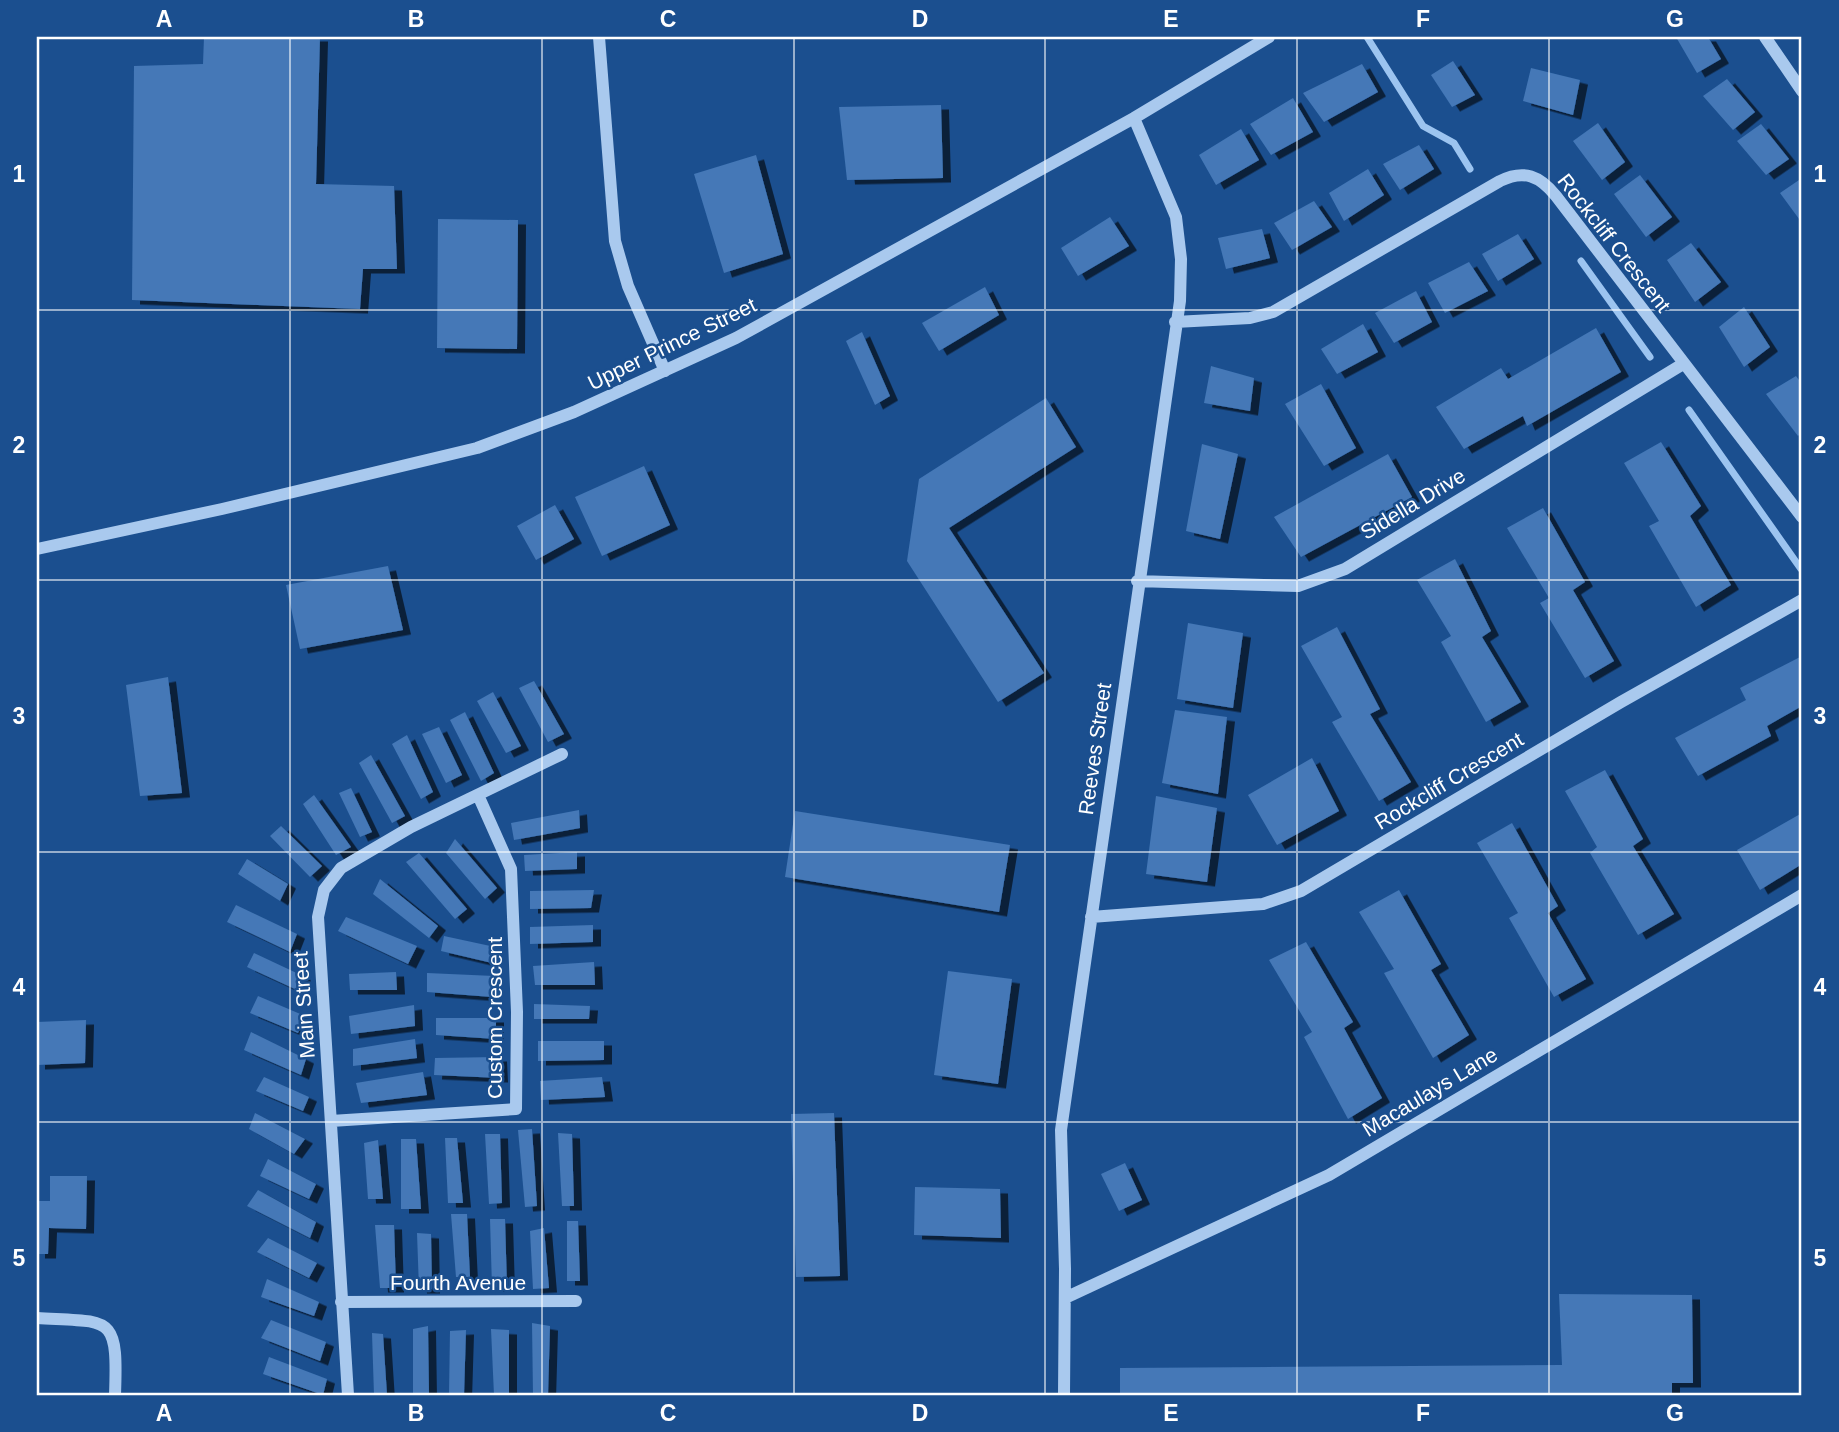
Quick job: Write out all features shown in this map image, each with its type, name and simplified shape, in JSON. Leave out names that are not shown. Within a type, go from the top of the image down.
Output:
[{"type":"street","points":[[599,37],[615,242],[630,293],[665,371]]},
{"type":"street","name":"Upper Prince Street","points":[[37,549],[222,509],[477,448],[574,412],[736,338],[1134,118],[1269,37]]},
{"type":"street","points":[[1765,37],[1802,90]]},
{"type":"street","name":"Reeves Street","points":[[1064,1395],[1061,1130],[1175,321],[1181,259],[1176,217],[1134,118]]},
{"type":"street","name":"Rockcliff Crescent","points":[[1175,321],[1251,318],[1273,312],[1500,181],[1524,174],[1538,177],[1547,185],[1802,517]]},
{"type":"street","name":"Sidella Drive","points":[[1137,581],[1298,586],[1323,580],[1683,364]]},
{"type":"street","name":"Rockcliff Crescent","points":[[1091,918],[1263,904],[1301,891],[1597,716],[1802,600]]},
{"type":"street","name":"Main Street","points":[[348,1395],[318,917],[324,890],[341,869],[411,827],[562,754]]},
{"type":"street","name":"Custom Crescent","points":[[331,1121],[516,1109],[517,1012],[511,869],[478,795]]},
{"type":"street","name":"Macaulays Lane","points":[[1065,1298],[1329,1175],[1802,895]]},
{"type":"street","name":"Fourth Avenue","points":[[341,1302],[576,1301]]},
{"type":"street","points":[[37,1318],[99,1321],[108,1328],[117,1350],[115,1395]]},
{"type":"building","points":[[204,37],[320,37],[316,184],[394,186],[397,269],[363,269],[360,309],[132,300],[134,66],[203,64]]},
{"type":"building","points":[[1676,37],[1708,37],[1721,59],[1697,73]]},
{"type":"building","points":[[1453,61],[1475,95],[1452,107],[1431,75]]},
{"type":"building","points":[[1362,64],[1378,92],[1324,122],[1303,93]]},
{"type":"building","points":[[1531,68],[1580,80],[1573,115],[1523,101]]},
{"type":"building","points":[[1727,79],[1755,112],[1733,130],[1703,96]]},
{"type":"building","points":[[1293,98],[1313,132],[1271,155],[1250,124]]},
{"type":"building","points":[[941,105],[943,178],[847,180],[839,107]]},
{"type":"building","points":[[1598,123],[1625,162],[1602,180],[1573,141]]},
{"type":"building","points":[[1761,124],[1789,159],[1766,175],[1737,141]]},
{"type":"building","points":[[1241,129],[1259,160],[1216,185],[1199,155]]},
{"type":"building","points":[[1419,145],[1434,169],[1400,190],[1383,164]]},
{"type":"building","points":[[756,155],[783,254],[724,273],[694,174]]},
{"type":"building","points":[[1368,169],[1384,195],[1344,221],[1329,193]]},
{"type":"building","points":[[1640,175],[1672,217],[1646,237],[1614,194]]},
{"type":"building","points":[[1802,178],[1802,223],[1780,193]]},
{"type":"building","points":[[1314,201],[1332,227],[1292,250],[1274,223]]},
{"type":"building","points":[[1110,217],[1129,246],[1078,276],[1061,248]]},
{"type":"building","points":[[438,219],[518,220],[517,349],[437,348]]},
{"type":"building","points":[[1262,229],[1270,258],[1226,269],[1218,238]]},
{"type":"building","points":[[1518,234],[1534,259],[1498,281],[1482,254]]},
{"type":"building","points":[[1691,243],[1721,282],[1695,302],[1667,260]]},
{"type":"building","points":[[1469,262],[1488,291],[1445,313],[1428,283]]},
{"type":"building","points":[[985,287],[999,315],[939,351],[922,323]]},
{"type":"building","points":[[1416,291],[1432,322],[1394,343],[1375,313]]},
{"type":"building","points":[[1744,307],[1770,347],[1744,367],[1719,327]]},
{"type":"building","points":[[1363,324],[1378,352],[1337,374],[1321,349]]},
{"type":"building","points":[[1596,328],[1621,372],[1527,426],[1523,416],[1464,449],[1436,407],[1501,368],[1508,379]]},
{"type":"building","points":[[862,332],[890,396],[875,405],[846,341]]},
{"type":"building","points":[[1211,366],[1254,378],[1250,411],[1204,403]]},
{"type":"building","points":[[1796,376],[1802,384],[1802,432],[1798,436],[1766,394]]},
{"type":"building","points":[[1321,384],[1356,448],[1324,466],[1285,404]]},
{"type":"building","points":[[1046,398],[1076,447],[949,528],[1044,673],[998,702],[907,561],[919,479]]},
{"type":"building","points":[[1661,442],[1701,506],[1690,516],[1731,585],[1696,607],[1649,526],[1659,521],[1624,463]]},
{"type":"building","points":[[1202,444],[1238,454],[1220,539],[1186,531]]},
{"type":"building","points":[[1388,454],[1412,497],[1301,557],[1274,517]]},
{"type":"building","points":[[644,466],[670,525],[602,556],[575,497]]},
{"type":"building","points":[[555,505],[574,539],[536,560],[517,526]]},
{"type":"building","points":[[1543,508],[1585,582],[1573,590],[1614,661],[1585,678],[1540,603],[1549,598],[1507,528]]},
{"type":"building","points":[[1455,559],[1491,631],[1482,637],[1521,702],[1486,722],[1441,642],[1451,636],[1417,580]]},
{"type":"building","points":[[388,566],[403,630],[300,649],[286,585]]},
{"type":"building","points":[[1188,623],[1243,633],[1233,708],[1177,699]]},
{"type":"building","points":[[1337,627],[1380,709],[1370,714],[1411,782],[1379,801],[1332,722],[1342,717],[1301,646]]},
{"type":"building","points":[[1802,656],[1802,706],[1767,726],[1771,736],[1698,776],[1675,738],[1746,700],[1740,688]]},
{"type":"building","points":[[168,677],[182,793],[140,796],[126,685]]},
{"type":"building","points":[[534,681],[564,734],[548,742],[519,688]]},
{"type":"building","points":[[493,692],[521,746],[506,753],[477,701]]},
{"type":"building","points":[[1175,710],[1227,717],[1218,794],[1162,783]]},
{"type":"building","points":[[465,712],[494,773],[481,781],[450,720]]},
{"type":"building","points":[[439,727],[462,775],[446,783],[422,734]]},
{"type":"building","points":[[407,735],[433,792],[421,799],[392,744]]},
{"type":"building","points":[[371,755],[405,816],[392,823],[359,763]]},
{"type":"building","points":[[1312,758],[1339,811],[1277,845],[1248,795]]},
{"type":"building","points":[[1605,770],[1643,839],[1633,846],[1674,914],[1638,935],[1590,853],[1597,847],[1565,791]]},
{"type":"building","points":[[351,788],[372,832],[360,837],[339,793]]},
{"type":"building","points":[[314,795],[351,847],[336,855],[303,804]]},
{"type":"building","points":[[1156,796],[1217,808],[1207,882],[1146,874]]},
{"type":"building","points":[[579,810],[580,828],[514,840],[511,823]]},
{"type":"building","points":[[795,811],[1010,845],[999,912],[785,877]]},
{"type":"building","points":[[1802,813],[1802,864],[1760,890],[1737,850]]},
{"type":"building","points":[[1512,823],[1558,906],[1548,913],[1586,979],[1554,997],[1509,918],[1518,913],[1477,843]]},
{"type":"building","points":[[281,826],[322,866],[310,877],[270,836]]},
{"type":"building","points":[[455,839],[497,888],[485,899],[446,853]]},
{"type":"building","points":[[577,852],[577,869],[525,871],[524,855]]},
{"type":"building","points":[[419,853],[467,909],[455,919],[406,862]]},
{"type":"building","points":[[247,859],[288,884],[280,901],[238,874]]},
{"type":"building","points":[[380,879],[438,926],[429,938],[373,894]]},
{"type":"building","points":[[594,890],[591,908],[530,909],[530,891]]},
{"type":"building","points":[[1399,890],[1441,964],[1431,970],[1469,1035],[1433,1058],[1384,973],[1394,969],[1359,912]]},
{"type":"building","points":[[236,905],[297,934],[290,952],[227,922]]},
{"type":"building","points":[[346,917],[417,946],[408,964],[338,931]]},
{"type":"building","points":[[593,925],[593,942],[530,944],[530,927]]},
{"type":"building","points":[[444,936],[495,947],[492,963],[441,951]]},
{"type":"building","points":[[1306,942],[1353,1022],[1344,1028],[1382,1098],[1348,1119],[1304,1037],[1312,1032],[1269,960]]},
{"type":"building","points":[[254,953],[303,976],[297,990],[247,967]]},
{"type":"building","points":[[594,962],[595,985],[535,985],[533,966]]},
{"type":"building","points":[[948,971],[1012,979],[998,1084],[934,1075]]},
{"type":"building","points":[[396,972],[397,990],[350,990],[349,974]]},
{"type":"building","points":[[427,973],[494,976],[492,997],[427,992]]},
{"type":"building","points":[[258,996],[305,1016],[298,1033],[250,1013]]},
{"type":"building","points":[[534,1004],[590,1006],[589,1019],[534,1019]]},
{"type":"building","points":[[414,1005],[415,1026],[351,1034],[349,1016]]},
{"type":"building","points":[[436,1018],[496,1018],[496,1039],[436,1035]]},
{"type":"building","points":[[86,1020],[85,1063],[37,1065],[37,1022]]},
{"type":"building","points":[[251,1032],[306,1059],[301,1075],[244,1050]]},
{"type":"building","points":[[415,1039],[417,1058],[353,1066],[353,1049]]},
{"type":"building","points":[[538,1041],[604,1041],[604,1060],[538,1061]]},
{"type":"building","points":[[499,1057],[500,1078],[434,1075],[435,1058]]},
{"type":"building","points":[[423,1072],[427,1095],[361,1103],[356,1083]]},
{"type":"building","points":[[264,1077],[309,1097],[303,1111],[256,1091]]},
{"type":"building","points":[[602,1077],[605,1097],[541,1100],[540,1081]]},
{"type":"building","points":[[255,1113],[305,1139],[294,1154],[249,1129]]},
{"type":"building","points":[[834,1113],[840,1276],[796,1277],[791,1114]]},
{"type":"building","points":[[532,1129],[537,1206],[525,1207],[518,1130]]},
{"type":"building","points":[[558,1133],[572,1134],[574,1206],[562,1206]]},
{"type":"building","points":[[485,1134],[500,1134],[502,1203],[489,1204]]},
{"type":"building","points":[[445,1138],[457,1138],[463,1203],[448,1203]]},
{"type":"building","points":[[401,1139],[416,1139],[421,1209],[401,1209]]},
{"type":"building","points":[[378,1140],[383,1199],[368,1199],[364,1143]]},
{"type":"building","points":[[268,1159],[316,1184],[309,1199],[260,1176]]},
{"type":"building","points":[[1125,1163],[1142,1200],[1119,1211],[1101,1174]]},
{"type":"building","points":[[50,1176],[87,1176],[86,1229],[49,1228],[48,1254],[37,1254],[37,1201],[50,1201]]},
{"type":"building","points":[[915,1187],[1000,1189],[1001,1238],[914,1235]]},
{"type":"building","points":[[258,1190],[316,1222],[310,1238],[247,1206]]},
{"type":"building","points":[[451,1214],[467,1214],[470,1277],[456,1277]]},
{"type":"building","points":[[490,1219],[505,1219],[507,1287],[492,1287]]},
{"type":"building","points":[[567,1221],[578,1221],[580,1281],[567,1281]]},
{"type":"building","points":[[375,1225],[394,1225],[396,1288],[380,1288]]},
{"type":"building","points":[[544,1228],[549,1288],[533,1289],[530,1231]]},
{"type":"building","points":[[417,1233],[431,1234],[432,1289],[419,1289]]},
{"type":"building","points":[[268,1238],[317,1263],[309,1278],[257,1252]]},
{"type":"building","points":[[267,1279],[319,1302],[314,1316],[261,1297]]},
{"type":"building","points":[[1559,1294],[1692,1295],[1693,1383],[1672,1383],[1672,1395],[1120,1395],[1120,1368],[1562,1365]]},
{"type":"building","points":[[271,1320],[326,1342],[320,1361],[261,1338]]},
{"type":"building","points":[[532,1323],[550,1326],[548,1395],[533,1395]]},
{"type":"building","points":[[428,1326],[429,1395],[413,1395],[413,1329]]},
{"type":"building","points":[[491,1329],[509,1330],[509,1395],[494,1395]]},
{"type":"building","points":[[466,1330],[464,1395],[449,1395],[450,1331]]},
{"type":"building","points":[[372,1333],[383,1334],[387,1395],[374,1395]]},
{"type":"building","points":[[269,1357],[327,1379],[323,1395],[263,1374]]},
{"type":"waterway","points":[[1367,37],[1423,126],[1454,143],[1470,169]]},
{"type":"waterway","points":[[1581,261],[1650,357]]},
{"type":"waterway","points":[[1689,410],[1801,569]]}]
